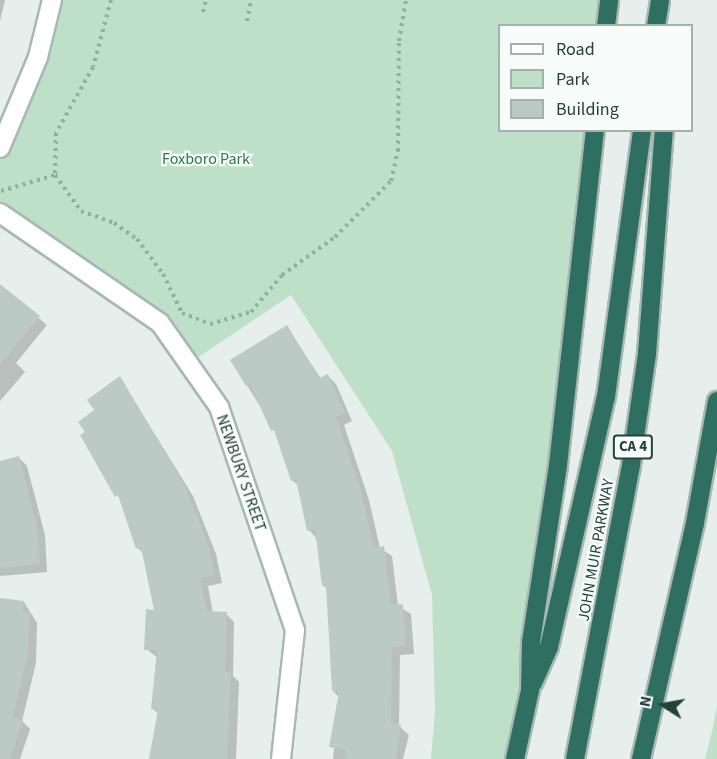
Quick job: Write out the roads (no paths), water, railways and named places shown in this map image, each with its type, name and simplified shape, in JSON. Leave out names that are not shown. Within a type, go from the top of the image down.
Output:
[{"type":"highway","points":[[606,24],[609,0]]},
{"type":"highway","points":[[656,24],[660,0]]},
{"type":"highway","points":[[668,24],[669,0]]},
{"type":"highway","points":[[515,759],[530,690],[531,642],[558,465],[596,132]]},
{"type":"highway","points":[[530,690],[549,648],[606,398],[642,132]]},
{"type":"highway","name":"JOHN MUIR PARKWAY","points":[[575,759],[612,576],[640,398],[664,132]]},
{"type":"highway","points":[[641,759],[691,544],[717,401]]},
{"type":"street","points":[[0,148],[38,57],[52,0]]},
{"type":"street","name":"NEWBURY STREET","points":[[0,213],[160,324],[219,407],[295,630],[281,759]]},
{"type":"park label","name":"Foxboro Park","points":[[206,159]]}]
